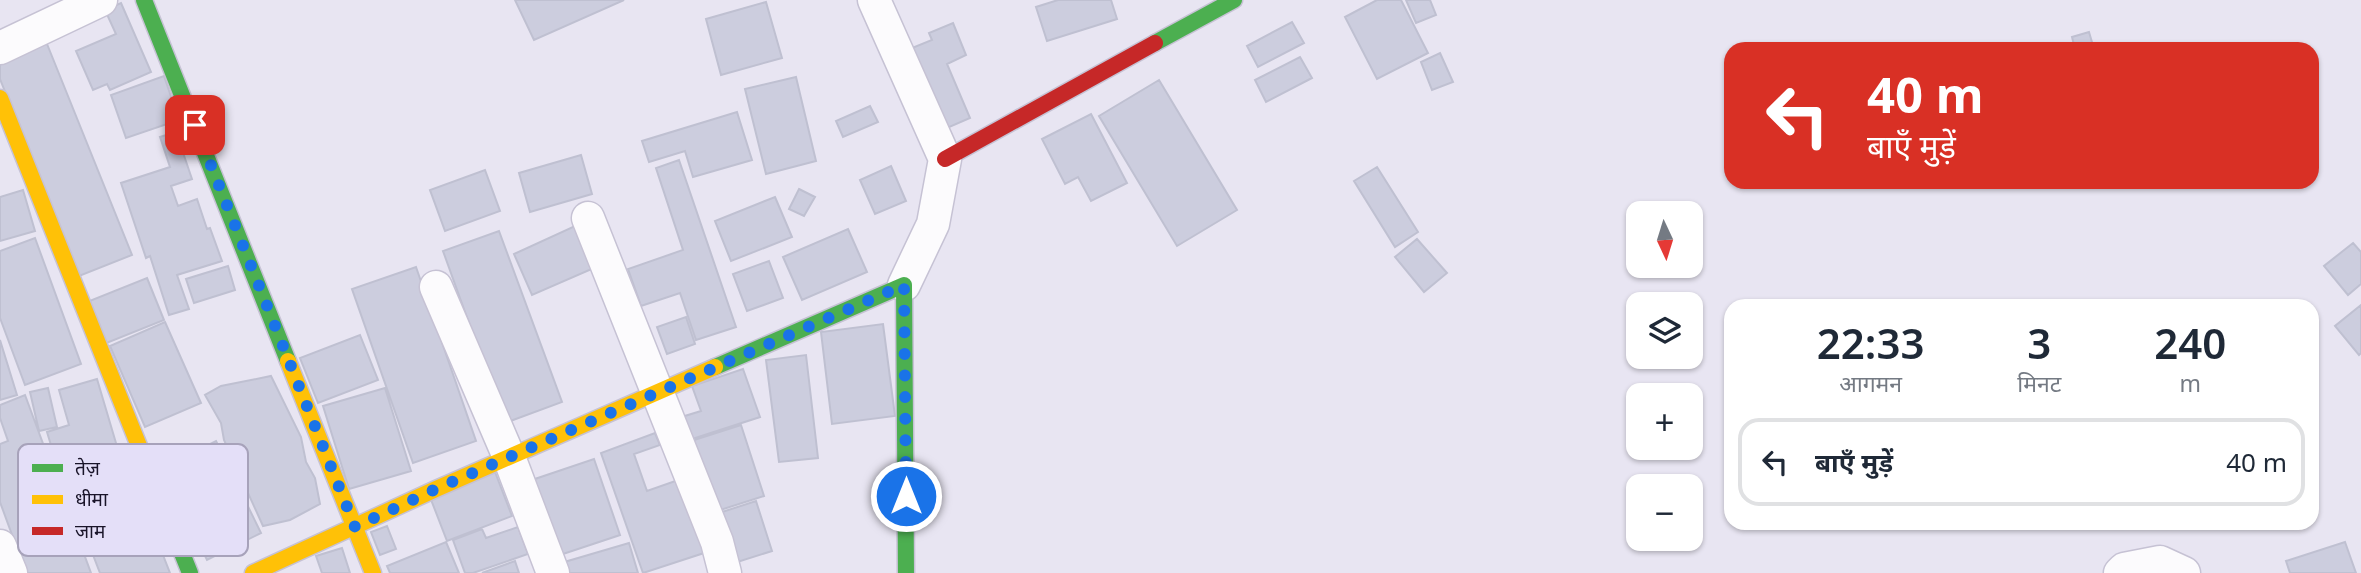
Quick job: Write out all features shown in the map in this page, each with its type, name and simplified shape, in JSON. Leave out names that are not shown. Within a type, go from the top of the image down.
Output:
[{"type":"street","points":[[0,48],[101,0]]},
{"type":"street","points":[[144,0],[373,573]]},
{"type":"street","points":[[874,0],[945,159],[933,224],[904,285],[906,573]]},
{"type":"street","points":[[945,159],[1234,0]]},
{"type":"street","points":[[0,98],[138,444]]},
{"type":"street","points":[[588,218],[717,542],[725,573]]},
{"type":"street","points":[[253,573],[509,457],[904,285]]},
{"type":"street","points":[[436,287],[509,457],[553,573]]},
{"type":"street","points":[[0,546],[11,573]]},
{"type":"street","points":[[183,556],[190,573]]},
{"type":"street","points":[[2120,573],[2124,569],[2160,562],[2184,573]]},
{"type":"building","points":[[515,0],[624,0],[534,40]]},
{"type":"building","points":[[1058,0],[1111,0],[1117,19],[1047,41],[1036,7]]},
{"type":"building","points":[[1377,0],[1401,0],[1428,53],[1377,79],[1345,17]]},
{"type":"building","points":[[1406,0],[1430,0],[1436,15],[1416,23]]},
{"type":"building","points":[[766,2],[782,58],[721,75],[706,19]]},
{"type":"building","points":[[121,3],[151,72],[110,90],[107,84],[93,90],[76,51],[116,34],[105,10]]},
{"type":"building","points":[[1292,22],[1304,43],[1258,67],[1247,46]]},
{"type":"building","points":[[953,23],[966,55],[947,64],[970,118],[947,128],[912,48],[932,40],[929,33]]},
{"type":"building","points":[[2089,32],[2092,42],[2073,42],[2072,37]]},
{"type":"building","points":[[45,39],[132,255],[79,276],[0,79],[0,57]]},
{"type":"building","points":[[1440,53],[1453,82],[1432,90],[1421,62]]},
{"type":"building","points":[[1300,57],[1312,78],[1266,102],[1255,80]]},
{"type":"building","points":[[164,76],[179,120],[126,138],[111,95]]},
{"type":"building","points":[[796,77],[816,161],[766,174],[745,89]]},
{"type":"building","points":[[1159,80],[1237,210],[1177,246],[1099,116]]},
{"type":"building","points":[[870,106],[878,122],[843,137],[836,121]]},
{"type":"building","points":[[737,112],[752,160],[693,177],[685,151],[649,162],[642,141]]},
{"type":"building","points":[[1091,114],[1127,183],[1091,201],[1078,177],[1065,184],[1042,139]]},
{"type":"building","points":[[176,132],[192,179],[171,186],[178,206],[197,199],[222,261],[177,275],[189,309],[169,315],[150,256],[146,258],[121,183],[170,167],[160,137]]},
{"type":"building","points":[[581,155],[592,194],[530,212],[519,173]]},
{"type":"building","points":[[679,160],[736,327],[696,340],[680,293],[641,306],[628,269],[683,250],[656,168]]},
{"type":"building","points":[[891,166],[906,201],[875,214],[860,180]]},
{"type":"building","points":[[1377,167],[1418,232],[1395,247],[1354,181]]},
{"type":"building","points":[[485,170],[500,211],[445,231],[430,190]]},
{"type":"building","points":[[799,189],[815,197],[804,216],[789,209]]},
{"type":"building","points":[[23,190],[35,231],[0,241],[0,197]]},
{"type":"building","points":[[775,197],[792,237],[731,261],[715,221]]},
{"type":"building","points":[[575,226],[594,268],[532,295],[514,254]]},
{"type":"building","points":[[848,229],[867,272],[802,300],[783,257]]},
{"type":"building","points":[[499,231],[562,402],[505,423],[443,251]]},
{"type":"building","points":[[35,238],[81,364],[25,385],[0,318],[0,251]]},
{"type":"building","points":[[1417,239],[1447,273],[1424,292],[1395,257]]},
{"type":"building","points":[[2353,243],[2361,252],[2361,284],[2348,295],[2324,266]]},
{"type":"building","points":[[769,261],[783,298],[747,311],[733,274]]},
{"type":"building","points":[[228,266],[235,290],[194,303],[186,279]]},
{"type":"building","points":[[416,267],[476,441],[413,463],[352,289]]},
{"type":"building","points":[[147,278],[164,320],[104,344],[87,302]]},
{"type":"building","points":[[2361,305],[2361,353],[2359,355],[2335,326]]},
{"type":"building","points":[[686,317],[695,344],[667,354],[657,327]]},
{"type":"building","points":[[165,322],[201,403],[145,427],[110,346]]},
{"type":"building","points":[[883,324],[895,416],[832,424],[821,332]]},
{"type":"building","points":[[360,335],[378,380],[318,403],[300,358]]},
{"type":"building","points":[[0,340],[17,395],[0,400]]},
{"type":"building","points":[[806,355],[818,458],[779,462],[766,360]]},
{"type":"building","points":[[743,369],[760,417],[683,442],[675,419],[701,411],[692,386]]},
{"type":"building","points":[[271,376],[301,437],[306,462],[315,478],[320,504],[290,520],[263,526],[248,493],[248,444],[226,444],[221,423],[205,395],[221,386]]},
{"type":"building","points":[[97,379],[116,444],[51,444],[47,432],[69,425],[59,390]]},
{"type":"building","points":[[48,388],[57,427],[39,431],[30,392]]},
{"type":"building","points":[[385,388],[411,471],[349,489],[323,406]]},
{"type":"building","points":[[25,395],[43,444],[18,444],[18,551],[0,502],[0,444],[8,441],[0,418],[0,405]]},
{"type":"building","points":[[741,425],[764,496],[714,512],[691,441]]},
{"type":"building","points":[[655,433],[660,445],[634,454],[647,491],[681,479],[707,552],[643,573],[601,453]]},
{"type":"building","points":[[594,459],[620,535],[554,557],[529,481]]},
{"type":"building","points":[[495,472],[512,516],[447,541],[430,497]]},
{"type":"building","points":[[756,501],[772,551],[731,564],[716,514]]},
{"type":"building","points":[[248,506],[261,533],[248,540]]},
{"type":"building","points":[[387,526],[396,549],[380,555],[371,532]]},
{"type":"building","points":[[518,527],[528,554],[473,573],[465,573],[453,540],[482,529],[486,538]]},
{"type":"building","points":[[446,542],[459,573],[390,573],[387,566]]},
{"type":"building","points":[[2345,542],[2356,573],[2290,573],[2286,561]]},
{"type":"building","points":[[629,543],[638,573],[564,573],[561,563]]},
{"type":"building","points":[[342,548],[350,573],[322,573],[316,556]]},
{"type":"building","points":[[20,556],[85,556],[91,573],[26,573]]},
{"type":"building","points":[[93,556],[163,556],[170,573],[100,573]]},
{"type":"building","points":[[515,561],[519,573],[482,573]]},
{"type":"traffic: fast","points":[[144,0],[288,361]]},
{"type":"traffic: fast","points":[[1155,43],[1234,0]]},
{"type":"traffic: fast","points":[[715,367],[904,285],[906,573]]},
{"type":"traffic: fast","points":[[183,556],[190,573]]},
{"type":"traffic: slow","points":[[0,98],[138,444]]},
{"type":"traffic: slow","points":[[288,361],[373,573]]},
{"type":"traffic: slow","points":[[253,573],[436,489],[715,367]]},
{"type":"traffic: jam","points":[[945,159],[1155,43]]},
{"type":"route","points":[[195,125],[355,527],[436,489],[904,285],[906,496]]}]
